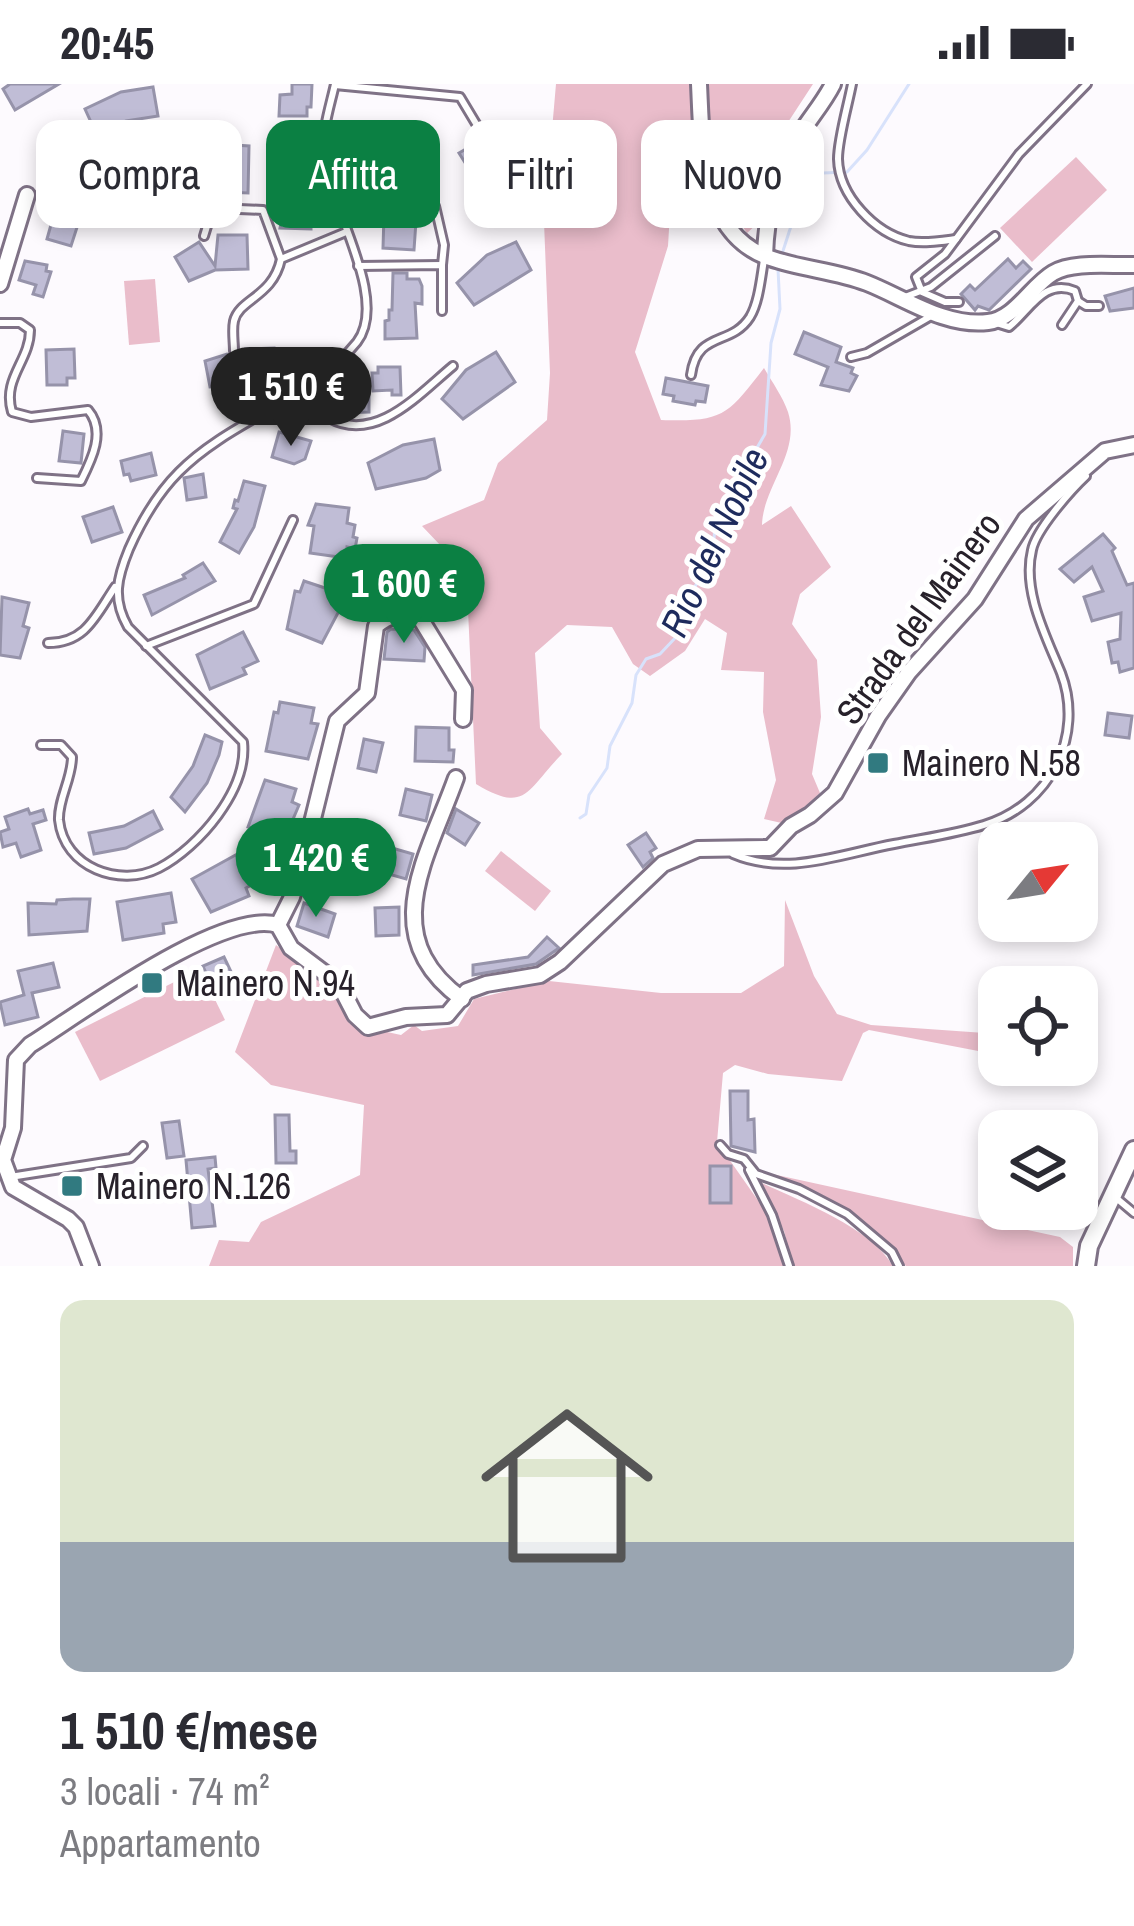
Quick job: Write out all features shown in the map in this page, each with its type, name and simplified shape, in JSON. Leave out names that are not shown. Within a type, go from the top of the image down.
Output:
[{"type":"street","points":[[699,84],[701,147],[721,217],[735,239],[775,259],[849,277],[934,314],[992,322],[1052,273],[1067,267],[1134,265]]},
{"type":"street","points":[[775,259],[766,226],[781,173],[833,84]]},
{"type":"street","points":[[0,284],[27,195]]},
{"type":"street","name":"Strada del Mainero","points":[[278,925],[291,948],[339,984],[355,1015],[368,1027],[406,1017],[447,1015],[467,992],[540,975],[560,962],[663,864],[698,849],[770,848],[790,826],[835,793],[878,716],[909,672],[975,599],[1026,519],[1105,452],[1134,446]]},
{"type":"street","points":[[92,1266],[76,1227],[6,1178],[3,1160],[14,1128],[20,1054],[188,946],[241,925],[265,921],[278,925],[292,897],[337,721],[367,693],[376,626],[385,619],[397,614],[420,618],[464,690],[464,719]]},
{"type":"street","points":[[456,778],[420,877],[411,922],[429,970],[462,999]]},
{"type":"street","points":[[1086,1266],[1089,1246],[1134,1150]]},
{"type":"lane","points":[[852,84],[838,157],[852,198],[881,229],[914,242],[956,239]]},
{"type":"lane","points":[[959,302],[945,302],[922,292],[916,277],[944,254],[1019,154],[1087,84]]},
{"type":"lane","points":[[48,643],[81,635],[117,584],[144,518],[178,473],[200,454],[292,398],[364,330],[367,301],[324,158],[335,85],[460,97],[474,120]]},
{"type":"lane","points":[[204,236],[212,210],[263,210],[280,259],[269,287],[238,312],[233,322],[234,351]]},
{"type":"lane","points":[[440,228],[442,311]]},
{"type":"lane","points":[[280,259],[347,232]]},
{"type":"lane","points":[[900,299],[922,292],[995,236]]},
{"type":"lane","points":[[691,375],[693,357],[700,348],[742,326],[753,314],[775,259]]},
{"type":"lane","points":[[358,266],[442,265]]},
{"type":"lane","points":[[992,322],[1009,327],[1054,286],[1075,291],[1086,306],[1099,306]]},
{"type":"lane","points":[[1062,326],[1078,301]]},
{"type":"lane","points":[[851,357],[867,353],[934,314]]},
{"type":"lane","points":[[0,323],[20,323],[30,330],[28,349],[10,380],[12,412],[31,417],[88,410],[94,416],[97,442],[81,481],[37,478]]},
{"type":"lane","points":[[328,368],[329,418],[347,424],[376,424],[453,366]]},
{"type":"lane","points":[[725,848],[773,867],[854,854],[991,823],[1048,783],[1068,738],[1071,711],[1036,607],[1029,567],[1032,545],[1097,465],[1134,446]]},
{"type":"lane","points":[[146,646],[254,604],[293,520]]},
{"type":"lane","points":[[41,745],[61,746],[72,757],[59,818],[74,855],[99,872],[132,876],[159,868],[192,842],[223,807],[241,764],[243,742],[146,646],[119,611],[117,584]]},
{"type":"lane","points":[[720,1144],[728,1154],[744,1159],[756,1174],[847,1214],[892,1252],[898,1266]]},
{"type":"lane","points":[[6,1178],[131,1158],[143,1146]]},
{"type":"lane","points":[[744,1159],[772,1215],[789,1266]]},
{"type":"lane","points":[[1113,1194],[1134,1214]]},
{"type":"shaded area","points":[[556,84],[813,84],[789,120],[641,120],[641,228],[669,228],[668,246],[635,352],[661,420],[722,413],[764,368],[791,427],[762,525],[791,506],[831,567],[800,594],[792,624],[817,660],[821,717],[812,774],[820,793],[786,824],[764,819],[776,780],[763,712],[764,672],[721,670],[727,633],[705,619],[685,651],[650,676],[633,664],[612,627],[567,625],[535,653],[540,728],[562,754],[532,788],[516,797],[476,784],[468,610],[461,567],[422,526],[484,500],[498,463],[547,420],[550,373],[544,228],[617,228],[617,120],[553,120]]},
{"type":"shaded area","points":[[1076,157],[1107,190],[1032,262],[1000,228]]},
{"type":"shaded area","points":[[155,279],[160,342],[129,345],[124,281]]},
{"type":"shaded area","points":[[501,851],[551,891],[535,911],[485,871]]},
{"type":"shaded area","points":[[785,900],[814,976],[837,1014],[871,1025],[978,1033],[978,1051],[869,1030],[863,1033],[842,1081],[768,1074],[735,1065],[723,1073],[717,1142],[769,1216],[785,1266],[209,1266],[219,1240],[249,1242],[261,1222],[360,1175],[364,1105],[271,1085],[235,1052],[276,945],[330,985],[350,1024],[401,1035],[414,1025],[422,1031],[458,1026],[474,999],[549,981],[661,993],[741,993],[784,966]]},
{"type":"shaded area","points":[[200,969],[225,1020],[100,1081],[75,1032]]},
{"type":"shaded area","points":[[758,1171],[978,1219],[978,1230],[1028,1230],[1060,1237],[1073,1247],[1073,1266],[906,1266],[848,1211]]},
{"type":"shaded area","points":[[758,1181],[851,1227],[893,1266],[793,1266],[784,1231]]},
{"type":"building","points":[[10,84],[59,84],[15,110],[3,89]]},
{"type":"building","points":[[292,84],[312,84],[307,116],[279,116],[280,95],[292,94]]},
{"type":"building","points":[[153,87],[158,116],[90,120],[85,109],[121,92]]},
{"type":"building","points":[[242,146],[249,146],[248,193],[242,193]]},
{"type":"building","points":[[50,228],[77,228],[71,246],[47,239]]},
{"type":"building","points":[[384,228],[416,228],[414,250],[383,248]]},
{"type":"building","points":[[218,235],[247,235],[248,269],[215,270],[189,281],[175,257],[199,242],[215,266]]},
{"type":"building","points":[[516,242],[531,270],[474,305],[457,283],[487,255]]},
{"type":"building","points":[[1008,259],[1016,268],[1023,261],[1031,269],[989,310],[978,306],[975,310],[961,294],[970,285],[975,290]]},
{"type":"building","points":[[25,261],[47,265],[46,271],[51,272],[43,297],[33,294],[36,285],[19,280]]},
{"type":"building","points":[[393,273],[407,273],[407,279],[419,279],[422,286],[422,304],[415,303],[417,338],[385,339]]},
{"type":"building","points":[[1134,288],[1134,308],[1110,311],[1105,296]]},
{"type":"building","points":[[804,332],[841,347],[836,362],[853,368],[851,373],[857,376],[849,391],[821,385],[828,367],[795,354]]},
{"type":"building","points":[[274,348],[274,382],[210,387],[205,361],[227,354],[237,358],[245,349]]},
{"type":"building","points":[[74,349],[75,378],[67,378],[67,385],[47,385],[46,350]]},
{"type":"building","points":[[496,352],[515,382],[463,419],[442,399],[466,370]]},
{"type":"building","points":[[378,367],[400,367],[401,395],[392,395],[392,390],[373,391],[372,373],[378,373]]},
{"type":"building","points":[[666,378],[708,386],[705,402],[673,401],[674,396],[663,394]]},
{"type":"building","points":[[344,385],[369,385],[369,412],[336,413],[336,391],[344,391]]},
{"type":"building","points":[[63,431],[84,434],[81,463],[59,461]]},
{"type":"building","points":[[279,432],[311,441],[305,459],[294,464],[272,457]]},
{"type":"building","points":[[434,439],[440,470],[426,478],[376,489],[368,463],[403,445]]},
{"type":"building","points":[[151,453],[156,475],[131,481],[129,474],[124,475],[121,461]]},
{"type":"building","points":[[203,474],[206,497],[187,500],[184,478]]},
{"type":"building","points":[[244,481],[265,486],[254,527],[239,553],[220,542],[237,509],[233,508],[235,500]]},
{"type":"building","points":[[316,504],[349,508],[347,523],[355,525],[353,537],[357,538],[355,549],[347,547],[346,558],[310,553],[314,526],[308,525]]},
{"type":"building","points":[[113,507],[122,532],[92,542],[83,517]]},
{"type":"building","points":[[1103,534],[1115,548],[1112,551],[1127,585],[1134,583],[1134,668],[1120,672],[1118,662],[1112,663],[1108,642],[1120,639],[1121,613],[1092,621],[1084,597],[1103,591],[1092,567],[1074,582],[1060,569]]},
{"type":"building","points":[[203,563],[215,581],[152,615],[144,595],[185,578]]},
{"type":"building","points":[[304,581],[337,592],[332,604],[340,609],[322,643],[287,629],[295,591],[300,592]]},
{"type":"building","points":[[2,597],[29,603],[23,626],[29,628],[20,658],[0,655]]},
{"type":"building","points":[[391,629],[414,630],[425,647],[424,661],[384,659]]},
{"type":"building","points":[[243,632],[258,661],[243,668],[246,674],[210,689],[197,655]]},
{"type":"building","points":[[280,702],[314,708],[311,723],[318,724],[308,759],[266,751]]},
{"type":"building","points":[[1108,713],[1132,716],[1129,738],[1105,735]]},
{"type":"building","points":[[416,727],[449,728],[453,762],[415,761]]},
{"type":"building","points":[[205,735],[222,742],[219,755],[207,783],[185,812],[171,797],[193,766]]},
{"type":"building","points":[[364,739],[383,743],[376,772],[358,768]]},
{"type":"building","points":[[265,780],[296,789],[292,802],[299,805],[285,838],[248,827]]},
{"type":"building","points":[[406,789],[432,795],[426,821],[400,815]]},
{"type":"building","points":[[28,809],[30,814],[43,810],[46,820],[33,824],[41,850],[21,857],[16,843],[3,847],[0,832],[9,829],[5,817]]},
{"type":"building","points":[[456,809],[479,823],[465,845],[447,833]]},
{"type":"building","points":[[153,811],[162,829],[126,848],[94,854],[89,833],[124,826]]},
{"type":"building","points":[[646,833],[656,848],[643,867],[628,845]]},
{"type":"building","points":[[392,848],[413,854],[406,879],[385,873]]},
{"type":"building","points":[[241,852],[257,882],[246,888],[249,896],[211,912],[192,879]]},
{"type":"building","points":[[171,893],[176,922],[163,924],[164,933],[123,940],[117,902]]},
{"type":"building","points":[[90,899],[87,931],[29,935],[28,903]]},
{"type":"building","points":[[304,903],[335,914],[328,937],[297,926]]},
{"type":"building","points":[[399,907],[399,935],[376,936],[375,908]]},
{"type":"building","points":[[547,937],[559,948],[536,964],[473,975],[473,965],[528,957]]},
{"type":"building","points":[[224,957],[234,978],[212,987],[203,966]]},
{"type":"building","points":[[53,963],[59,987],[32,993],[38,1017],[5,1025],[0,1002],[24,995],[18,971]]},
{"type":"building","points":[[730,1091],[748,1091],[755,1152],[731,1146]]},
{"type":"building","points":[[275,1115],[289,1115],[290,1151],[296,1151],[296,1163],[276,1163]]},
{"type":"building","points":[[179,1121],[184,1156],[167,1158],[162,1123]]},
{"type":"building","points":[[215,1157],[216,1168],[208,1169],[215,1226],[192,1228],[186,1160]]},
{"type":"building","points":[[710,1166],[731,1166],[731,1203],[710,1203]]},
{"type":"waterway","name":"Rio del Nobile","points":[[782,254],[802,192],[823,173],[847,172],[867,150],[909,84]]},
{"type":"waterway","name":"Rio del Nobile","points":[[580,818],[607,768],[610,746],[632,703],[636,675],[646,659],[660,654],[677,636],[676,628],[713,548],[716,518],[765,434],[771,343],[780,309],[778,269]]},
{"type":"place","name":"Mainero N.58","points":[[878,763]]},
{"type":"place","name":"Mainero N.94","points":[[152,983]]},
{"type":"place","name":"Mainero N.126","points":[[72,1186]]}]
